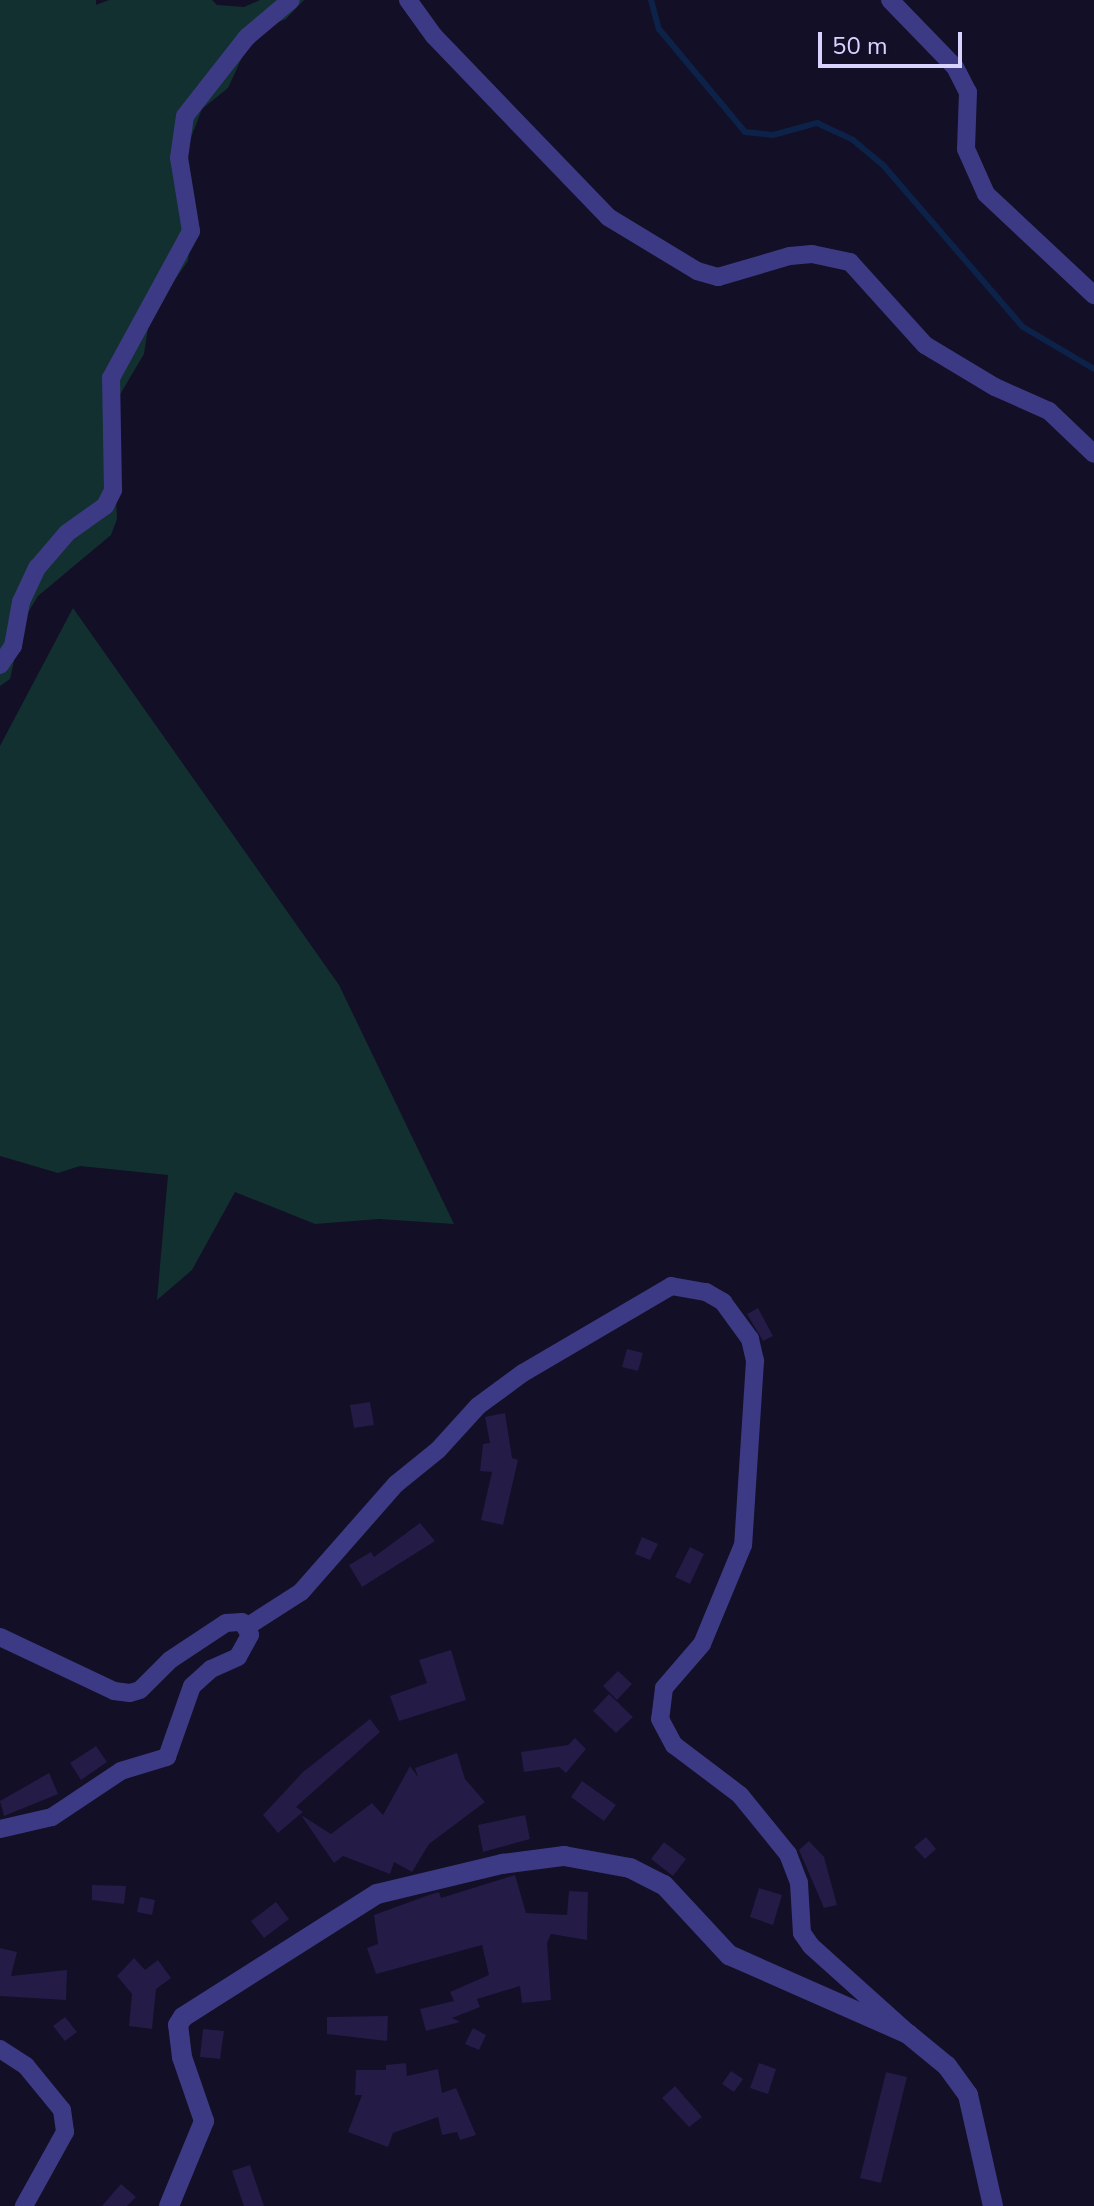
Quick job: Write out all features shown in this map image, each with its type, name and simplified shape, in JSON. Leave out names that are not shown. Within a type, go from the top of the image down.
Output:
[{"type":"street","points":[[0,665],[13,646],[21,602],[37,568],[67,533],[105,506],[113,490],[111,378],[191,231],[179,158],[185,116],[209,79],[256,27],[291,0]]},
{"type":"street","points":[[408,0],[434,36],[608,217],[697,271],[718,277],[790,256],[812,254],[850,262],[925,345],[995,387],[1049,411],[1094,454]]},
{"type":"street","points":[[890,0],[955,67],[968,92],[966,149],[986,194],[1094,295]]},
{"type":"street","points":[[0,1637],[114,1691],[130,1693],[140,1690],[170,1660],[226,1623],[248,1626],[301,1592],[396,1484],[516,1378],[671,1286],[706,1292],[723,1302],[750,1339],[755,1361],[743,1545],[702,1644],[664,1688],[660,1719],[674,1745],[740,1795],[788,1854],[799,1883],[802,1933],[811,1946],[947,2066],[968,2095],[993,2206]]},
{"type":"street","points":[[0,1829],[52,1817],[121,1771],[167,1757],[192,1686],[211,1669],[238,1657],[250,1635],[248,1626]]},
{"type":"street","points":[[169,2206],[204,2121],[182,2057],[178,2025],[207,1999],[388,1889],[502,1864],[564,1856],[630,1868],[679,1897],[729,1955],[908,2034]]},
{"type":"street","points":[[0,2049],[26,2066],[62,2110],[65,2132],[24,2206]]},
{"type":"green space","points":[[0,0],[96,0],[96,5],[109,0],[212,0],[217,5],[244,7],[260,0],[304,0],[286,19],[267,27],[245,51],[228,88],[202,109],[177,174],[190,241],[188,261],[150,315],[144,354],[112,408],[117,519],[111,535],[38,596],[23,621],[10,679],[0,686]]},
{"type":"green space","points":[[73,608],[339,985],[454,1224],[379,1219],[315,1224],[235,1192],[192,1270],[157,1300],[168,1175],[80,1166],[58,1173],[0,1156],[0,746]]},
{"type":"building","points":[[758,1308],[773,1336],[763,1341],[747,1314]]},
{"type":"building","points":[[627,1349],[643,1353],[638,1371],[622,1367]]},
{"type":"building","points":[[370,1402],[374,1425],[354,1428],[350,1405]]},
{"type":"building","points":[[505,1413],[512,1458],[518,1460],[503,1525],[481,1520],[492,1472],[480,1471],[483,1444],[490,1443],[485,1417]]},
{"type":"building","points":[[420,1523],[435,1541],[362,1587],[349,1565],[371,1552],[374,1557]]},
{"type":"building","points":[[642,1537],[658,1544],[650,1560],[635,1554]]},
{"type":"building","points":[[690,1547],[704,1554],[690,1584],[675,1577]]},
{"type":"building","points":[[451,1650],[466,1700],[399,1721],[390,1696],[427,1683],[419,1660]]},
{"type":"building","points":[[618,1671],[632,1684],[617,1700],[603,1686]]},
{"type":"building","points":[[609,1694],[633,1717],[616,1733],[593,1711]]},
{"type":"building","points":[[370,1719],[380,1732],[296,1807],[303,1812],[278,1833],[263,1815],[303,1772]]},
{"type":"building","points":[[575,1738],[586,1749],[566,1773],[559,1767],[524,1772],[521,1752],[568,1745]]},
{"type":"building","points":[[96,1746],[107,1762],[81,1780],[70,1763]]},
{"type":"building","points":[[457,1753],[465,1779],[485,1802],[429,1844],[412,1872],[394,1862],[390,1874],[343,1856],[334,1863],[301,1815],[331,1834],[372,1803],[383,1815],[410,1766],[418,1777],[415,1768]]},
{"type":"building","points":[[49,1773],[58,1794],[4,1816],[0,1801]]},
{"type":"building","points":[[582,1781],[616,1805],[604,1821],[571,1797]]},
{"type":"building","points":[[525,1815],[530,1839],[483,1852],[478,1825]]},
{"type":"building","points":[[926,1837],[936,1849],[925,1859],[914,1847]]},
{"type":"building","points":[[809,1841],[824,1857],[837,1905],[824,1908],[799,1850]]},
{"type":"building","points":[[664,1842],[686,1859],[673,1876],[651,1859]]},
{"type":"building","points":[[515,1875],[526,1913],[567,1915],[569,1891],[588,1892],[587,1940],[551,1934],[547,1943],[551,2000],[522,2003],[520,1986],[477,1999],[480,2007],[452,2018],[460,2022],[426,2031],[420,2009],[454,2001],[450,1992],[489,1975],[482,1945],[376,1974],[367,1948],[378,1944],[374,1915],[439,1892],[441,1898]]},
{"type":"building","points":[[92,1885],[126,1886],[124,1904],[92,1900]]},
{"type":"building","points":[[759,1888],[782,1895],[773,1925],[750,1917]]},
{"type":"building","points":[[140,1897],[155,1900],[152,1915],[137,1912]]},
{"type":"building","points":[[276,1902],[289,1919],[264,1938],[251,1921]]},
{"type":"building","points":[[0,1948],[17,1952],[11,1976],[67,1970],[66,2000],[0,1996]]},
{"type":"building","points":[[134,1958],[145,1970],[158,1960],[171,1978],[156,1989],[152,2029],[129,2026],[132,1994],[117,1976]]},
{"type":"building","points":[[388,2016],[387,2041],[327,2034],[327,2017]]},
{"type":"building","points":[[65,2017],[77,2032],[65,2041],[53,2026]]},
{"type":"building","points":[[473,2028],[486,2035],[479,2050],[465,2044]]},
{"type":"building","points":[[203,2029],[224,2031],[220,2059],[200,2057]]},
{"type":"building","points":[[406,2063],[407,2076],[438,2069],[442,2093],[456,2088],[476,2135],[460,2140],[457,2132],[442,2135],[438,2117],[393,2133],[388,2147],[348,2132],[362,2095],[355,2095],[356,2070],[386,2070],[386,2065]]},
{"type":"building","points":[[759,2063],[776,2069],[768,2094],[750,2088]]},
{"type":"building","points":[[731,2071],[743,2079],[734,2092],[722,2084]]},
{"type":"building","points":[[886,2072],[907,2077],[881,2183],[860,2178]]},
{"type":"building","points":[[675,2086],[702,2117],[689,2127],[662,2098]]},
{"type":"building","points":[[250,2165],[264,2206],[244,2206],[232,2171]]},
{"type":"building","points":[[121,2184],[136,2197],[127,2206],[102,2206]]},
{"type":"waterway","points":[[651,0],[659,29],[745,132],[773,135],[817,123],[853,140],[883,165],[1023,327],[1094,369]]}]
